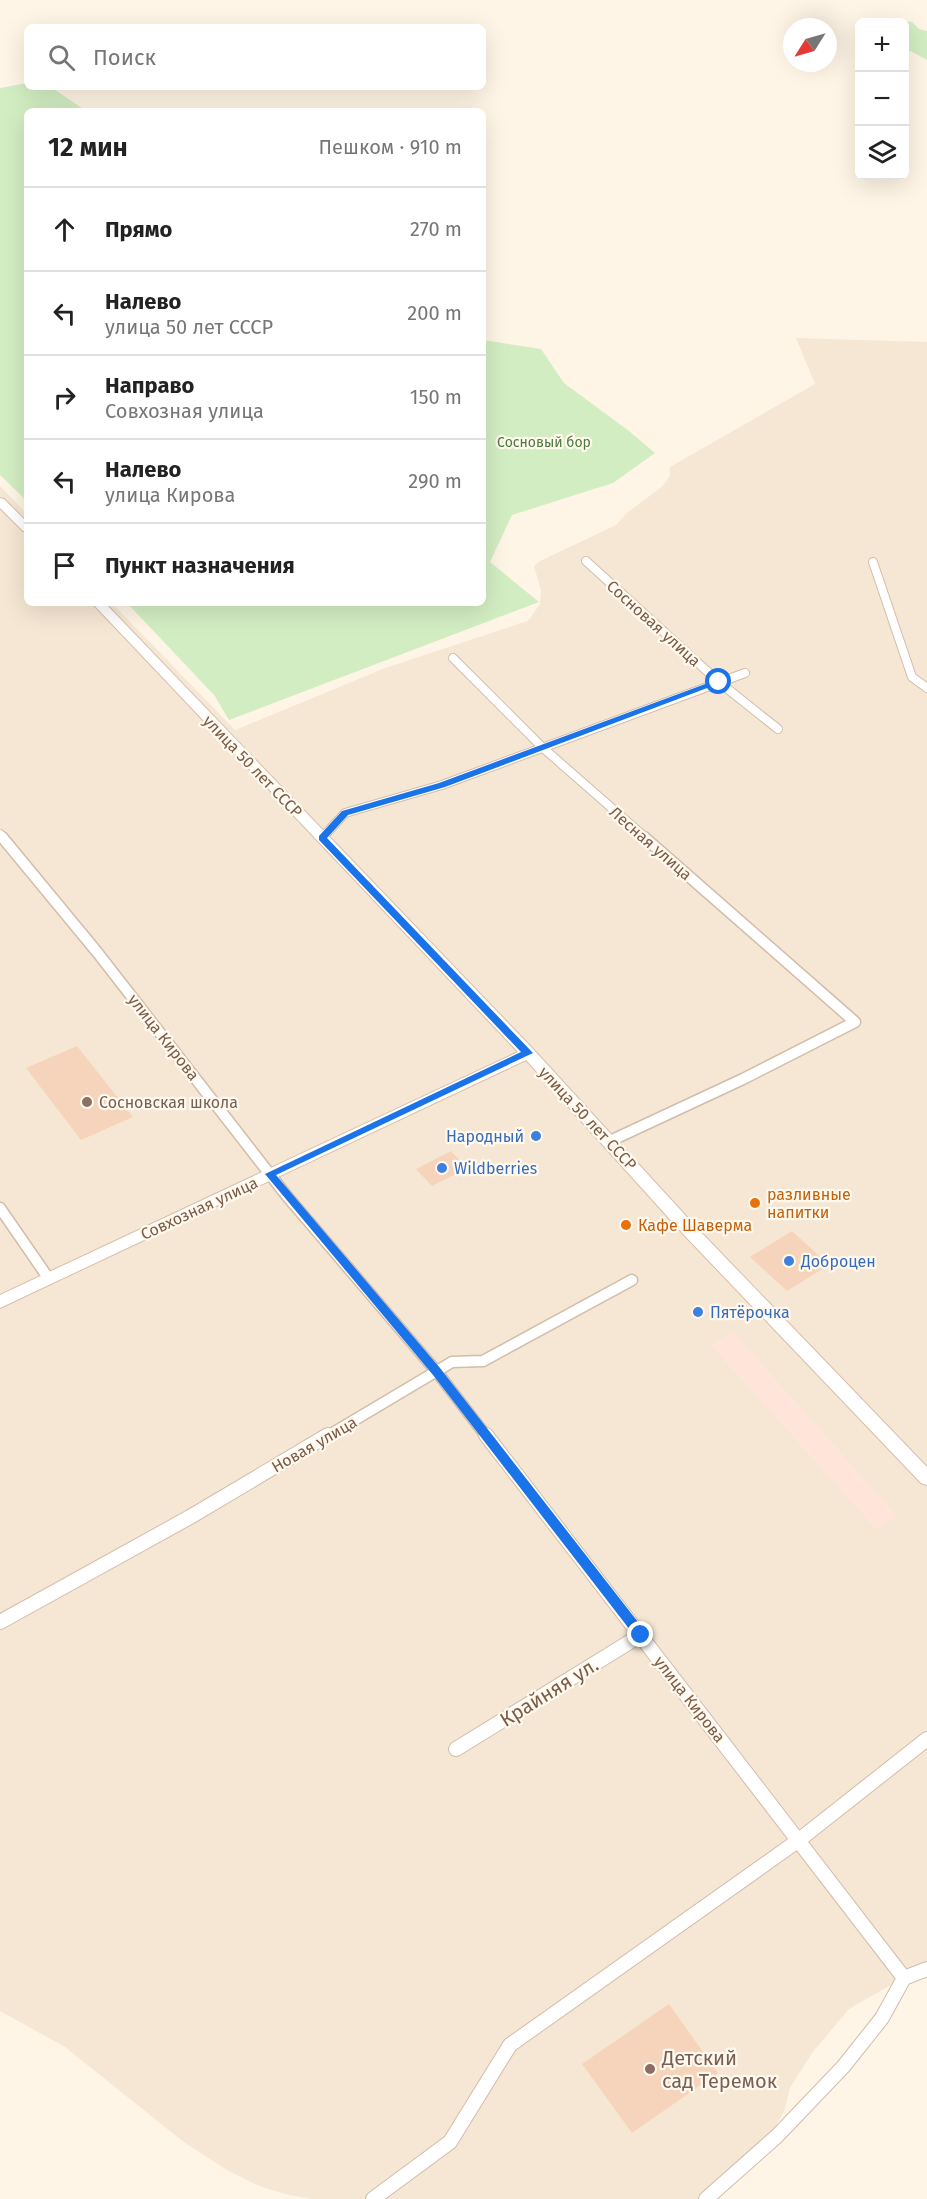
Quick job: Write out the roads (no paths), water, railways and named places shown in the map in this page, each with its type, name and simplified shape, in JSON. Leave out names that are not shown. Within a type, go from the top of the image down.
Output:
[{"type":"main road","points":[[0,501],[24,526]]},
{"type":"main road","name":"улица 50 лет СССР","points":[[101,606],[528,1053],[691,1232],[927,1478]]},
{"type":"main road","name":"Совхозная улица","points":[[0,1302],[528,1053]]},
{"type":"street","name":"Сосновая улица","points":[[586,561],[719,682],[778,729]]},
{"type":"street","points":[[873,562],[912,677],[927,688]]},
{"type":"street","name":"Лесная улица","points":[[453,658],[542,747],[855,1022],[743,1079],[610,1141]]},
{"type":"street","points":[[322,838],[345,813],[442,785],[745,673]]},
{"type":"street","name":"улица Кирова","points":[[0,834],[97,952],[270,1174],[437,1371],[799,1839],[903,1978]]},
{"type":"street","points":[[0,1208],[49,1279]]},
{"type":"street","name":"Новая улица","points":[[0,1622],[190,1517],[452,1362],[483,1361],[632,1280]]},
{"type":"street","name":"Крайняя ул.","points":[[456,1749],[641,1635]]},
{"type":"street","points":[[373,2199],[450,2142],[510,2045],[799,1839],[927,1740]]},
{"type":"street","points":[[706,2199],[757,2155],[843,2066],[882,2017],[903,1978],[927,1969]]},
{"type":"place","name":"Сосновская школа","points":[[87,1102]]},
{"type":"place","name":"Народный","points":[[536,1136]]},
{"type":"place","name":"Wildberries","points":[[442,1168]]},
{"type":"place","name":"разливные напитки","points":[[755,1203]]},
{"type":"place","name":"Кафе Шаверма","points":[[626,1225]]},
{"type":"place","name":"Доброцен","points":[[789,1261]]},
{"type":"place","name":"Пятёрочка","points":[[698,1312]]},
{"type":"place","name":"Детский сад Теремок","points":[[650,2069]]},
{"type":"park label","name":"Сосновый бор","points":[[544,442]]}]
